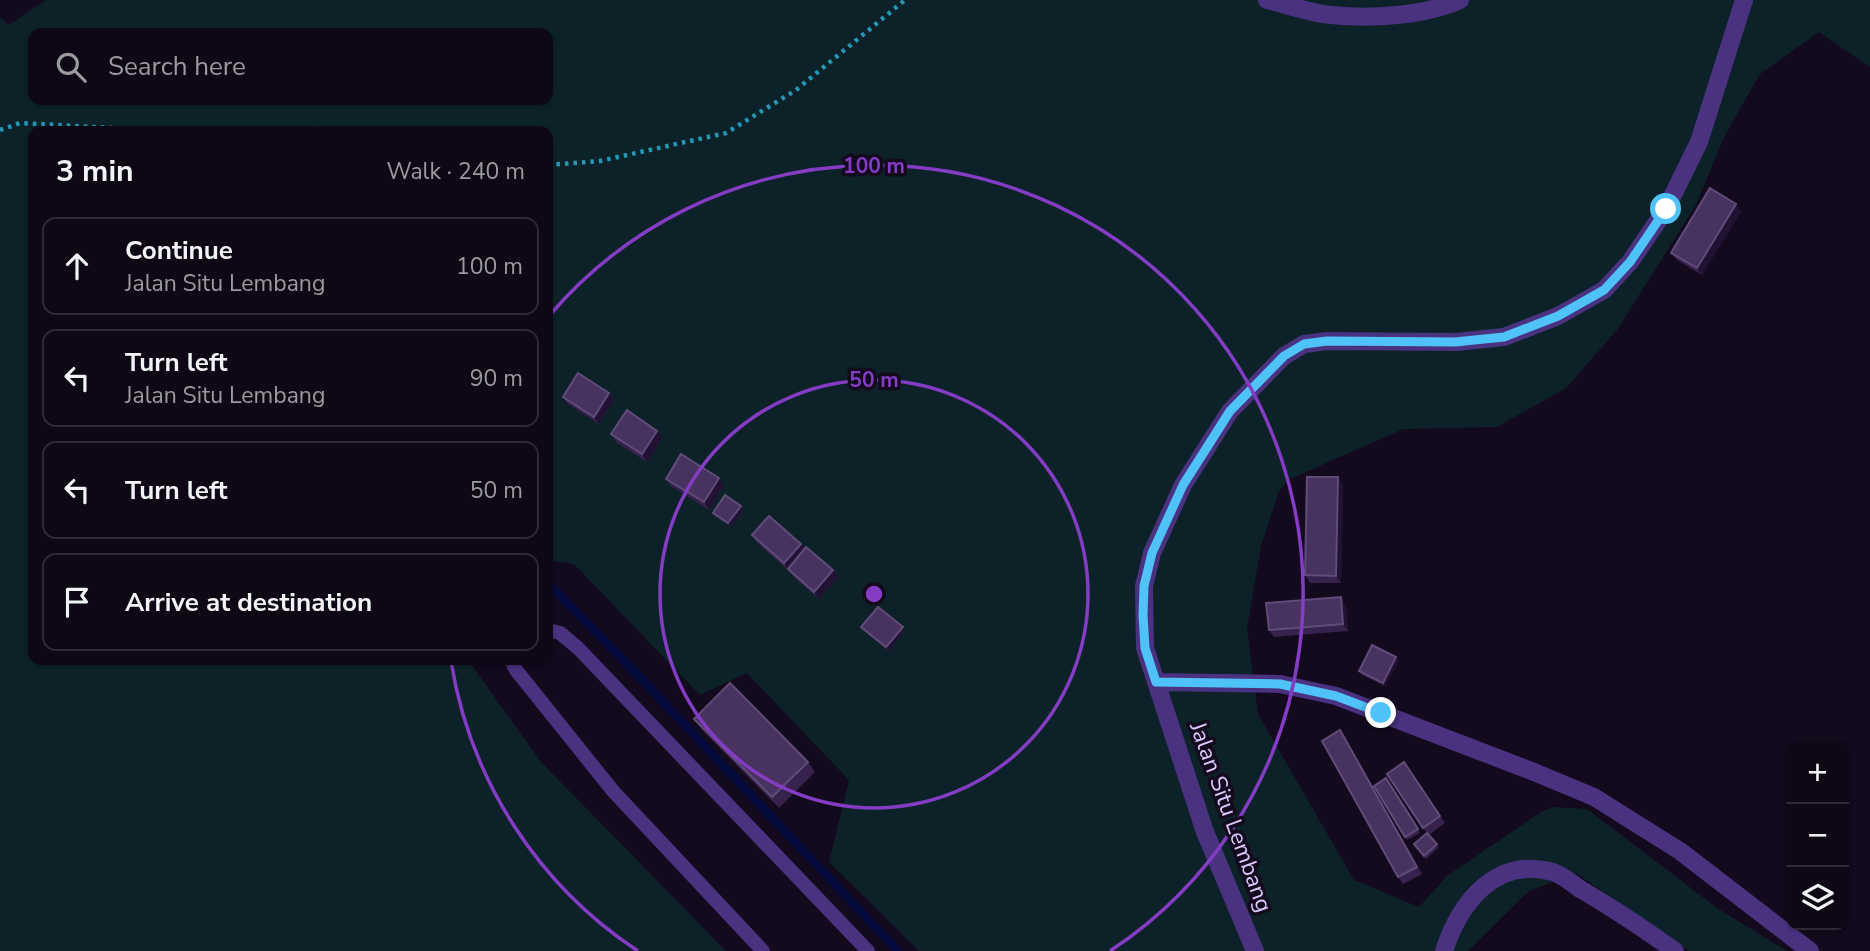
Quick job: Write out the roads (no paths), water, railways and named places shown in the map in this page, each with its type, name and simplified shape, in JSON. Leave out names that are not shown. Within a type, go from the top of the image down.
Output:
[{"type":"street","points":[[1267,0],[1330,15],[1408,15],[1443,8],[1460,0]]},
{"type":"street","name":"Jalan Situ Lembang","points":[[1255,951],[1205,832],[1145,648],[1144,586],[1152,553],[1183,485],[1230,411],[1284,356],[1304,344],[1327,341],[1455,342],[1504,337],[1558,316],[1604,290],[1630,262],[1672,198],[1699,142],[1744,0]]},
{"type":"street","points":[[1156,682],[1280,684],[1336,696],[1534,772],[1594,797],[1680,851],[1810,951]]},
{"type":"street","points":[[1444,951],[1449,936],[1489,880],[1514,869],[1554,872],[1675,951]]},
{"type":"lane","points":[[553,631],[560,633],[578,648],[868,951]]},
{"type":"lane","points":[[514,665],[613,791],[763,951]]},
{"type":"waterway","points":[[553,588],[898,951]]}]
